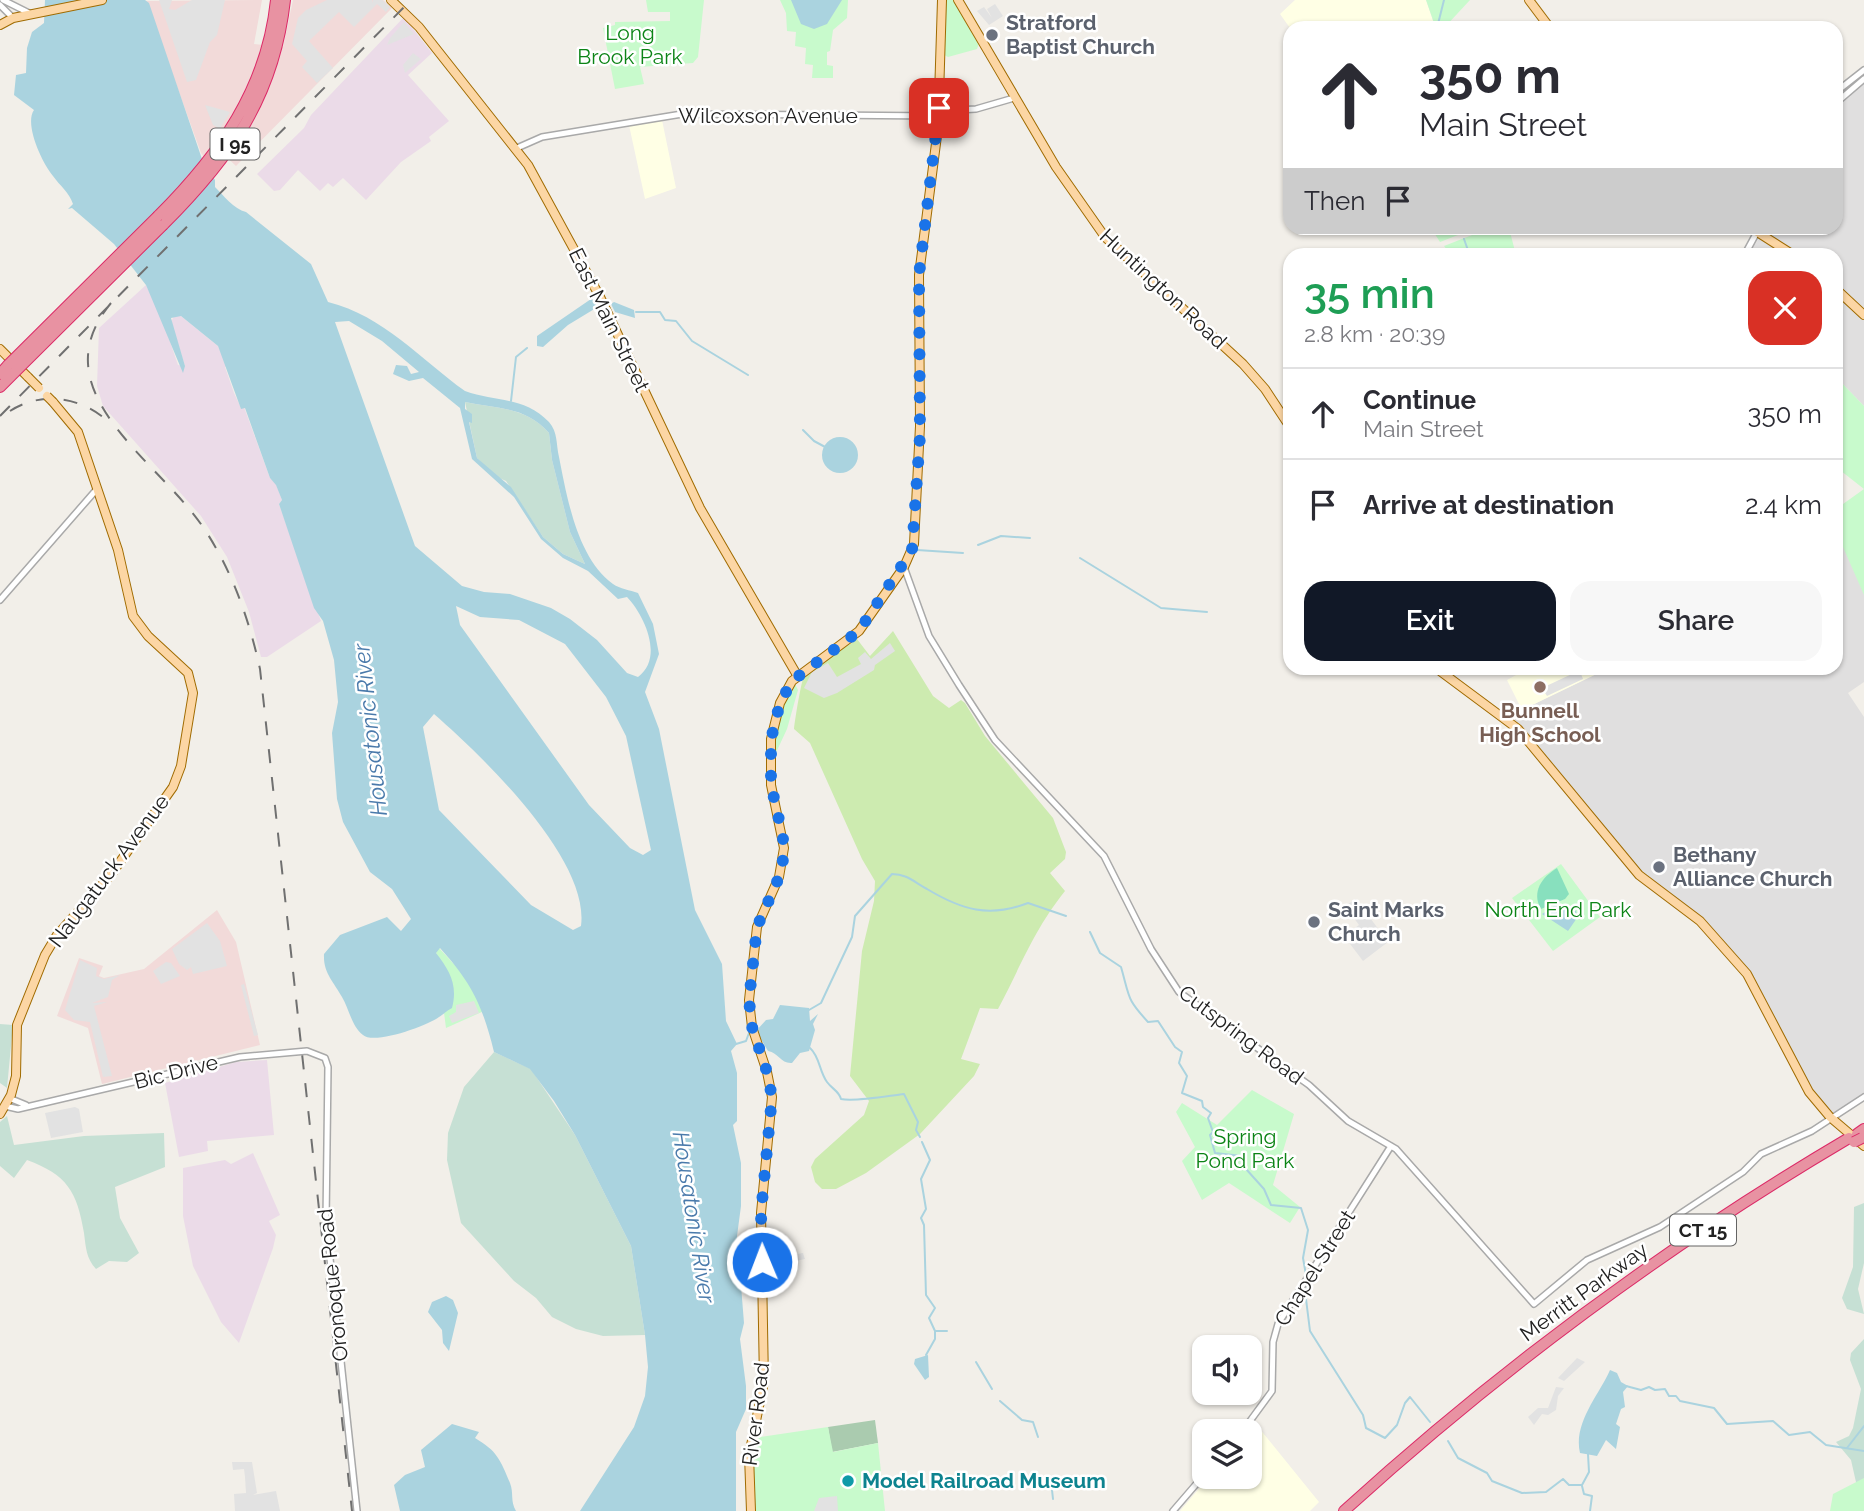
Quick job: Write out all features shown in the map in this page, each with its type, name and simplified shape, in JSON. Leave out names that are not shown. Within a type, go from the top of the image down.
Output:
[{"type":"highway","name":"I 95","points":[[273,45],[276,0]]},
{"type":"highway","name":"I 95","points":[[0,387],[12,369],[215,171],[253,113],[285,0]]},
{"type":"highway","name":"I 95","points":[[0,374],[12,369]]},
{"type":"highway","name":"Merritt Parkway","points":[[1344,1511],[1477,1397],[1562,1334],[1749,1207],[1859,1138]]},
{"type":"highway","name":"Merritt Parkway","points":[[1354,1511],[1562,1334]]},
{"type":"main road","points":[[0,25],[13,18],[102,0]]},
{"type":"main road","name":"East Main Street","points":[[391,0],[419,27],[451,71],[517,148],[600,297],[699,508],[797,675]]},
{"type":"main road","points":[[797,675],[855,635],[901,571],[912,550],[916,524],[920,426],[919,275],[939,113],[942,0]]},
{"type":"main road","name":"Huntington Road","points":[[958,0],[1062,177],[1105,237],[1252,373],[1283,417]]},
{"type":"main road","points":[[1529,0],[1545,21]]},
{"type":"main road","points":[[1765,235],[1784,248]]},
{"type":"main road","points":[[1843,296],[1864,315]]},
{"type":"main road","name":"Naugatuck Avenue","points":[[0,349],[75,427],[118,550],[133,616],[148,636],[188,673],[192,683],[180,772],[173,787],[110,876],[60,931],[48,950],[17,1025],[16,1070],[6,1105]]},
{"type":"main road","name":"River Road","points":[[751,1511],[749,1455],[764,1382],[761,1213],[771,1108],[769,1078],[753,1032],[749,1000],[756,933],[779,877],[783,853],[783,837],[771,785],[771,739],[782,697],[797,675]]},
{"type":"main road","points":[[1445,675],[1518,729],[1639,875],[1696,916],[1751,982],[1805,1086],[1830,1117],[1859,1138]]},
{"type":"main road","points":[[0,1095],[6,1105]]},
{"type":"street","points":[[6,2],[34,13]]},
{"type":"street","points":[[6,2],[13,18]]},
{"type":"street","points":[[0,5],[13,18]]},
{"type":"street","points":[[1843,86],[1864,70]]},
{"type":"street","points":[[1843,97],[1864,79]]},
{"type":"street","name":"Wilcoxson Avenue","points":[[517,148],[542,137],[682,114],[939,113],[976,109],[1014,98]]},
{"type":"street","points":[[0,600],[97,489]]},
{"type":"street","name":"Cutspring Road","points":[[901,571],[911,586],[932,642],[987,728],[1104,856],[1151,949],[1179,992],[1309,1085],[1348,1121],[1391,1146],[1534,1304],[1587,1259],[1660,1227],[1743,1172],[1761,1154],[1800,1137],[1830,1117]]},
{"type":"street","name":"Bic Drive","points":[[6,1105],[26,1105],[240,1057],[307,1051],[325,1058]]},
{"type":"street","name":"Oronoque Road","points":[[325,1058],[328,1067],[326,1221],[357,1511]]},
{"type":"street","points":[[1830,1117],[1864,1097]]},
{"type":"street","name":"Chapel Street","points":[[1252,1419],[1272,1391],[1273,1342],[1283,1315],[1391,1146]]},
{"type":"street","points":[[1173,1511],[1192,1489]]},
{"type":"shaded area","points":[[159,0],[172,0],[169,9],[175,10],[192,0],[225,0],[217,35],[210,42],[196,80],[187,82]]},
{"type":"shaded area","points":[[262,0],[254,44],[283,47],[293,0],[383,0],[392,8],[236,166],[217,148],[207,161],[201,153],[146,1]]},
{"type":"shaded area","points":[[327,0],[372,0],[372,3],[373,0],[382,0],[390,7],[386,12],[377,4],[354,27],[339,12],[309,41],[333,68],[317,83],[302,67],[307,61],[292,44],[298,18],[306,10]]},
{"type":"shaded area","points":[[1295,0],[1426,0],[1433,21],[1285,21],[1280,14]]},
{"type":"shaded area","points":[[995,4],[1003,16],[989,25],[977,11],[984,7],[992,18],[987,9]]},
{"type":"shaded area","points":[[404,17],[432,53],[408,75],[449,121],[429,137],[431,141],[401,162],[366,200],[343,178],[333,187],[328,183],[320,191],[298,170],[280,190],[274,191],[257,174],[304,128],[311,115]]},
{"type":"shaded area","points":[[404,22],[414,34],[387,45],[390,38]]},
{"type":"shaded area","points":[[413,53],[421,59],[405,73],[403,65]]},
{"type":"shaded area","points":[[1864,81],[1864,312],[1843,292],[1843,248],[1787,248],[1765,235],[1843,235],[1843,99]]},
{"type":"shaded area","points":[[946,96],[964,97],[965,106],[945,107]]},
{"type":"shaded area","points":[[205,105],[230,112],[220,129],[213,125]]},
{"type":"shaded area","points":[[662,120],[676,188],[645,199],[629,125]]},
{"type":"shaded area","points":[[1760,237],[1776,248],[1752,248]]},
{"type":"shaded area","points":[[146,285],[162,318],[178,365],[185,366],[171,322],[174,316],[181,316],[218,346],[228,366],[225,367],[234,393],[241,408],[244,407],[270,478],[276,484],[282,500],[279,504],[321,621],[267,657],[261,657],[249,612],[227,557],[201,516],[103,406],[97,386],[99,328]]},
{"type":"shaded area","points":[[1843,300],[1864,319],[1864,406],[1843,384]]},
{"type":"shaded area","points":[[465,402],[520,413],[540,424],[549,433],[552,460],[570,532],[585,564],[563,554],[543,537],[506,481],[495,476],[477,458]]},
{"type":"shaded area","points":[[1843,541],[1864,591],[1864,682],[1848,693],[1864,717],[1864,1096],[1830,1114],[1808,1086],[1762,999],[1718,938],[1640,873],[1513,722],[1522,710],[1594,675],[1843,675]]},
{"type":"shaded area","points":[[890,643],[895,651],[875,665],[874,670],[837,693],[824,698],[804,688],[812,672],[828,663],[837,677],[861,664],[858,658],[865,652],[871,659]]},
{"type":"shaded area","name":"Bunnell High School","points":[[1516,675],[1595,675],[1522,710],[1507,680]]},
{"type":"shaded area","points":[[1570,675],[1581,675],[1583,679],[1547,696],[1542,688]]},
{"type":"shaded area","points":[[1356,899],[1388,942],[1363,961],[1344,936],[1359,925],[1345,906]]},
{"type":"shaded area","points":[[217,910],[236,942],[260,1045],[102,1084],[88,1028],[57,1016],[79,958],[103,966],[99,976],[104,978],[144,969]]},
{"type":"shaded area","points":[[207,923],[220,941],[227,966],[193,974],[191,967],[187,970],[179,964],[172,949]]},
{"type":"shaded area","points":[[80,960],[97,968],[96,976],[104,979],[120,975],[112,980],[108,997],[92,1003],[107,1002],[94,1006],[112,1076],[103,1077],[90,1022],[74,1020],[65,1010]]},
{"type":"shaded area","points":[[166,962],[171,963],[180,976],[161,984],[153,971]]},
{"type":"shaded area","points":[[244,984],[258,1035],[254,1036],[241,985]]},
{"type":"shaded area","points":[[474,1001],[479,1013],[452,1023],[449,1016],[456,1012],[456,1005]]},
{"type":"shaded area","points":[[0,1024],[13,1025],[7,1088],[0,1083]]},
{"type":"shaded area","points":[[494,1052],[531,1069],[575,1135],[631,1246],[645,1335],[603,1336],[576,1329],[552,1317],[536,1298],[514,1281],[461,1223],[447,1160],[448,1133],[464,1087]]},
{"type":"shaded area","points":[[267,1060],[274,1135],[207,1141],[208,1151],[179,1157],[165,1083],[236,1062]]},
{"type":"shaded area","points":[[75,1107],[79,1109],[83,1132],[51,1138],[45,1113]]},
{"type":"shaded area","points":[[7,1116],[14,1145],[84,1136],[164,1133],[165,1167],[115,1187],[120,1218],[139,1253],[127,1262],[109,1261],[96,1269],[90,1261],[78,1206],[68,1186],[52,1172],[27,1160],[14,1178],[0,1166],[0,1122]]},
{"type":"shaded area","points":[[253,1153],[280,1215],[269,1221],[276,1235],[273,1248],[239,1343],[221,1322],[193,1266],[183,1216],[183,1168],[225,1160],[231,1164]]},
{"type":"shaded area","points":[[1864,1203],[1864,1263],[1858,1289],[1864,1314],[1847,1309],[1842,1298],[1853,1267],[1854,1207]]},
{"type":"shaded area","points":[[786,1234],[784,1240],[790,1255],[803,1253],[805,1259],[777,1265],[769,1246],[770,1240]]},
{"type":"shaded area","points":[[1864,1339],[1864,1500],[1858,1491],[1851,1460],[1836,1442],[1849,1436],[1853,1428],[1861,1389],[1850,1360],[1851,1353]]},
{"type":"shaded area","points":[[1577,1358],[1585,1362],[1564,1381],[1558,1378]]},
{"type":"shaded area","points":[[1556,1387],[1564,1388],[1558,1396],[1556,1410],[1548,1415],[1542,1414],[1534,1425],[1528,1417],[1538,1408],[1548,1408]]},
{"type":"shaded area","points":[[875,1420],[878,1443],[832,1452],[828,1427]]},
{"type":"shaded area","points":[[1262,1432],[1319,1502],[1310,1511],[1180,1511],[1199,1489],[1262,1489]]},
{"type":"shaded area","points":[[232,1462],[252,1462],[257,1493],[253,1495],[276,1491],[280,1511],[235,1511],[234,1494],[246,1493],[244,1469],[233,1470]]},
{"type":"shaded area","points":[[837,1496],[838,1511],[814,1511],[819,1498]]},
{"type":"green space","name":"Long Brook Park","points":[[646,0],[704,0],[698,57],[693,63],[640,67],[644,84],[615,89],[603,28],[615,25],[615,22],[670,21],[670,12],[648,12]]},
{"type":"green space","points":[[780,0],[848,0],[847,18],[833,30],[830,51],[827,52],[827,65],[833,66],[833,78],[812,78],[813,65],[805,64],[806,48],[795,46],[796,32],[787,31],[786,13]]},
{"type":"green space","points":[[945,0],[956,0],[979,43],[977,49],[948,57],[944,55]]},
{"type":"green space","points":[[1426,0],[1470,0],[1450,21],[1433,21]]},
{"type":"green space","points":[[1436,235],[1458,235],[1440,242]]},
{"type":"green space","points":[[1472,235],[1511,235],[1514,248],[1446,248],[1444,246]]},
{"type":"green space","points":[[1843,384],[1864,406],[1864,489],[1843,472]]},
{"type":"green space","points":[[1864,489],[1864,595],[1843,547],[1843,504]]},
{"type":"green space","points":[[893,631],[933,696],[949,708],[961,700],[965,703],[985,736],[1053,818],[1066,852],[1065,859],[1050,873],[1065,891],[1036,935],[998,1009],[980,1008],[961,1059],[980,1064],[974,1076],[920,1134],[866,1173],[836,1189],[822,1189],[815,1182],[811,1167],[815,1159],[864,1115],[869,1101],[850,1076],[862,951],[874,901],[875,881],[862,859],[810,743],[794,729],[802,684],[809,670],[857,639],[870,656]]},
{"type":"green space","points":[[795,684],[798,690],[787,729],[773,759],[779,720]]},
{"type":"green space","name":"North End Park","points":[[1561,864],[1600,917],[1553,951],[1512,898]]},
{"type":"green space","points":[[1557,868],[1569,894],[1565,899],[1541,909],[1538,891],[1547,876]]},
{"type":"green space","points":[[439,948],[464,975],[484,1011],[446,1028],[436,951]]},
{"type":"green space","name":"Spring Pond Park","points":[[1252,1090],[1294,1114],[1273,1185],[1300,1207],[1290,1223],[1229,1183],[1202,1200],[1182,1161],[1195,1147],[1176,1112],[1182,1103],[1217,1125]]},
{"type":"green space","points":[[828,1427],[833,1452],[878,1443],[885,1511],[753,1511],[753,1438]]},
{"type":"green space","points":[[1864,1478],[1864,1511],[1830,1511],[1833,1494]]},
{"type":"water","name":"Housatonic River","points":[[45,0],[145,0],[149,3],[203,162],[215,180],[215,187],[233,205],[246,212],[311,264],[328,302],[367,317],[384,328],[465,391],[530,408],[549,422],[555,434],[570,508],[590,559],[613,584],[638,593],[653,624],[659,654],[645,692],[659,729],[695,910],[722,964],[726,1021],[737,1044],[731,1051],[737,1073],[737,1121],[733,1125],[741,1163],[741,1206],[737,1236],[744,1323],[740,1339],[746,1409],[736,1432],[736,1511],[580,1511],[634,1427],[645,1396],[648,1367],[631,1246],[575,1135],[554,1101],[530,1069],[494,1052],[475,996],[440,948],[436,953],[449,972],[453,985],[452,1008],[424,1025],[389,1036],[369,1037],[359,1032],[327,972],[324,954],[340,935],[387,917],[401,931],[411,919],[392,889],[370,872],[343,822],[337,799],[332,733],[338,702],[334,660],[323,621],[314,608],[279,504],[282,500],[270,478],[245,408],[241,409],[218,346],[181,316],[171,318],[185,366],[183,373],[146,285],[114,244],[72,208],[68,209],[73,204],[71,200],[40,153],[31,124],[34,110],[14,95],[16,75],[26,73],[27,48],[32,32],[44,23]],"holes":[[[349,321],[382,341],[419,372],[411,374],[407,366],[396,365],[393,374],[409,381],[423,378],[460,408],[472,459],[514,497],[541,539],[563,558],[588,571],[618,599],[627,597],[634,605],[645,626],[651,648],[646,669],[638,677],[627,673],[597,640],[570,619],[551,608],[510,594],[484,592],[462,586],[415,546],[335,322]],[[465,402],[521,413],[549,433],[552,460],[570,532],[585,564],[563,554],[543,537],[511,487],[477,458],[469,422],[472,423],[472,414],[465,409]],[[456,606],[480,617],[519,620],[565,644],[606,697],[626,736],[651,850],[643,855],[630,848],[589,805],[460,625]],[[434,714],[478,755],[529,811],[569,871],[579,899],[581,926],[573,930],[531,905],[439,810],[423,727]]]},
{"type":"water","points":[[791,0],[842,0],[827,24],[814,29],[801,24]]},
{"type":"water","points":[[591,299],[596,301],[596,308],[568,325],[543,347],[537,346],[537,336]]},
{"type":"water","points":[[614,302],[634,310],[635,318],[615,312],[611,304]]},
{"type":"water","points":[[840,437],[852,443],[858,455],[852,467],[840,473],[828,467],[822,455],[828,443]]},
{"type":"water","points":[[1554,906],[1576,911],[1577,918],[1568,931],[1542,914]]},
{"type":"water","points":[[780,1005],[809,1008],[810,1021],[818,1014],[813,1024],[815,1030],[809,1051],[800,1053],[792,1063],[785,1062],[768,1051],[756,1031],[766,1020],[773,1019]]},
{"type":"water","points":[[446,1296],[453,1300],[458,1313],[449,1351],[443,1343],[442,1330],[428,1312],[432,1302]]},
{"type":"water","points":[[928,1355],[929,1377],[925,1380],[914,1364],[915,1359]]},
{"type":"water","points":[[1610,1370],[1617,1373],[1621,1382],[1628,1386],[1623,1392],[1625,1407],[1621,1409],[1616,1424],[1620,1427],[1616,1449],[1606,1440],[1597,1456],[1580,1453],[1580,1431]]},
{"type":"water","points":[[452,1424],[479,1432],[475,1438],[497,1456],[510,1483],[516,1511],[400,1511],[394,1485],[405,1475],[425,1467],[421,1450]]},
{"type":"waterway","points":[[1439,21],[1444,0]]},
{"type":"waterway","points":[[1464,239],[1467,248]]},
{"type":"waterway","points":[[636,312],[660,312],[665,320],[676,321],[692,341],[748,375]]},
{"type":"waterway","points":[[511,401],[516,357],[527,348]]},
{"type":"waterway","points":[[803,430],[814,441],[827,448]]},
{"type":"waterway","points":[[978,545],[1001,536],[1030,538]]},
{"type":"waterway","points":[[917,550],[963,553]]},
{"type":"waterway","points":[[1080,558],[1161,608],[1207,612]]},
{"type":"waterway","points":[[809,1010],[821,1003],[852,937],[855,916],[892,874],[906,877],[952,902],[976,910],[1001,910],[1028,903],[1066,916]]},
{"type":"waterway","points":[[1090,932],[1100,953],[1121,967],[1136,1008],[1148,1022],[1158,1021],[1175,1047],[1182,1052],[1179,1063],[1187,1076],[1182,1093],[1202,1101],[1203,1107],[1211,1113],[1208,1118],[1213,1132],[1210,1135],[1215,1153],[1242,1156],[1246,1161],[1246,1169],[1264,1189],[1271,1205],[1301,1208],[1308,1230],[1303,1258],[1306,1275]]},
{"type":"waterway","points":[[736,1044],[746,1041],[749,1033]]},
{"type":"waterway","points":[[810,1048],[824,1078],[841,1099],[904,1094],[918,1122],[916,1130],[920,1137]]},
{"type":"waterway","points":[[922,1142],[930,1160],[921,1179],[926,1209],[921,1218],[924,1225],[926,1295],[935,1308],[929,1318],[935,1331],[947,1331]]},
{"type":"waterway","points":[[1308,1285],[1306,1299],[1310,1331],[1363,1415],[1366,1428],[1385,1438],[1397,1425],[1410,1397],[1430,1422]]},
{"type":"waterway","points":[[926,1355],[935,1339],[935,1331]]},
{"type":"waterway","points":[[976,1362],[992,1389]]},
{"type":"waterway","points":[[1626,1386],[1641,1390],[1649,1387],[1655,1390],[1665,1389],[1669,1396],[1676,1396],[1680,1401],[1714,1408],[1727,1424],[1773,1421],[1789,1435],[1810,1432],[1826,1445],[1864,1451]]},
{"type":"waterway","points":[[1000,1401],[1022,1420],[1033,1422],[1038,1437]]},
{"type":"waterway","points":[[1847,1448],[1864,1426]]},
{"type":"waterway","points":[[1448,1441],[1458,1458],[1487,1473],[1492,1481],[1522,1493],[1546,1492],[1563,1479],[1569,1485],[1581,1485]]},
{"type":"waterway","points":[[1582,1485],[1589,1472],[1588,1454]]},
{"type":"waterway","points":[[1582,1486],[1584,1494],[1592,1496],[1590,1511]]},
{"type":"waterway","points":[[1052,1490],[1053,1499]]},
{"type":"railway","points":[[0,416],[411,0]]},
{"type":"railway","points":[[111,303],[92,335],[88,366],[96,395],[112,422],[183,501],[213,543],[238,595],[260,669],[352,1511]]},
{"type":"railway","points":[[10,411],[33,401],[58,399],[82,405],[104,418]]},
{"type":"place","name":"Stratford Baptist Church","points":[[992,35]]},
{"type":"place","name":"Bunnell High School","points":[[1540,687]]},
{"type":"place","name":"Bethany Alliance Church","points":[[1659,867]]},
{"type":"place","name":"Saint Marks Church","points":[[1314,922]]},
{"type":"place","name":"Model Railroad Museum","points":[[848,1481]]},
{"type":"route","points":[[762,1262],[761,1213],[772,1097],[750,1019],[749,1000],[757,927],[777,882],[783,860],[783,837],[771,785],[771,739],[780,703],[792,681],[859,631],[904,567],[915,539],[920,436],[919,275],[939,108]]}]
